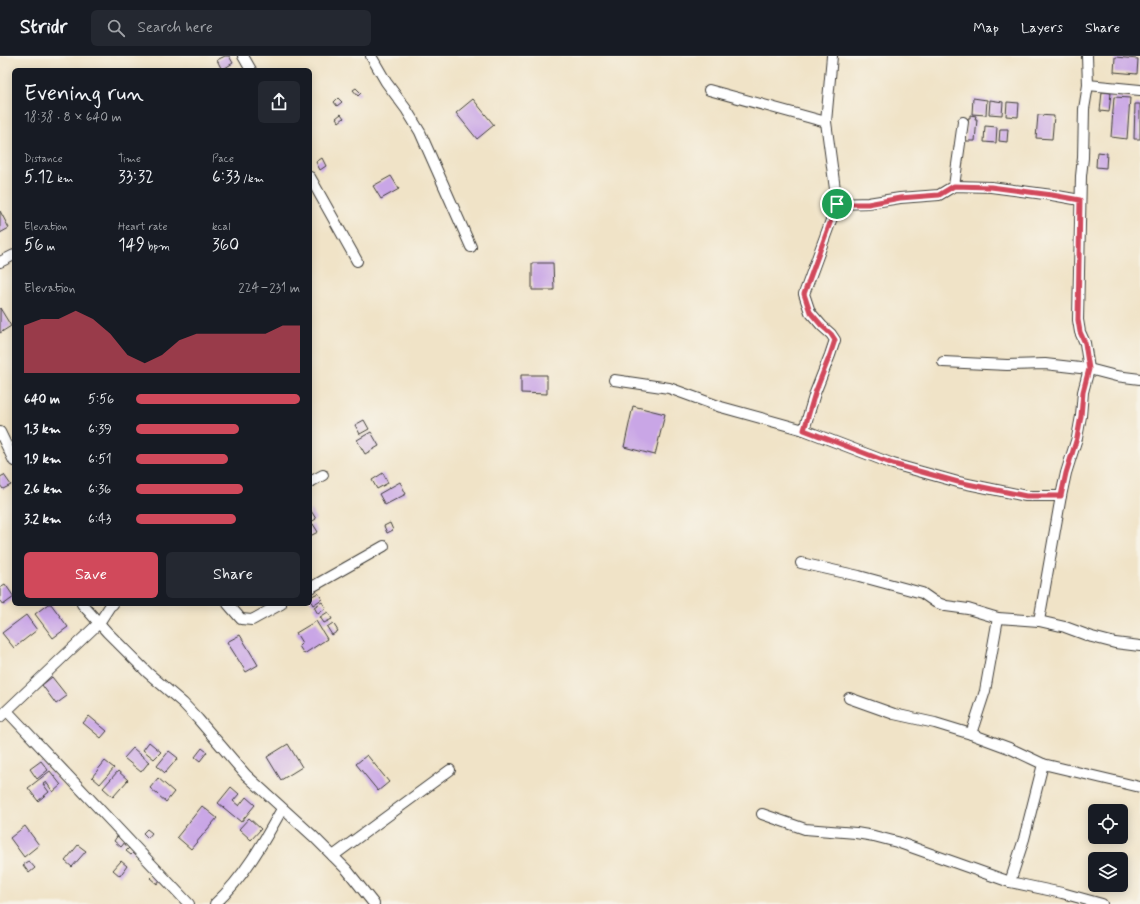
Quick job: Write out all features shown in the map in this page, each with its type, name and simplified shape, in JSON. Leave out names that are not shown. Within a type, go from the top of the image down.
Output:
[{"type":"street","points":[[243,56],[249,68]]},
{"type":"street","points":[[371,56],[386,82],[406,109],[420,132],[471,247]]},
{"type":"street","points":[[804,430],[815,393],[835,340],[810,312],[804,294],[837,204],[826,122],[832,56]]},
{"type":"street","points":[[1039,621],[1061,496],[1066,473],[1077,438],[1083,392],[1089,369],[1085,343],[1080,332],[1078,320],[1080,176],[1083,158],[1084,109],[1088,85],[1087,56]]},
{"type":"street","points":[[1088,85],[1140,90]]},
{"type":"street","points":[[710,90],[826,122]]},
{"type":"street","points":[[954,186],[963,122]]},
{"type":"street","points":[[312,180],[357,261]]},
{"type":"street","points":[[837,204],[868,204],[900,198],[939,195],[954,186],[991,187],[1080,200]]},
{"type":"street","points":[[0,262],[12,256]]},
{"type":"street","points":[[943,362],[1007,365],[1045,364],[1089,369],[1116,376],[1140,379]]},
{"type":"street","points":[[614,380],[669,388],[721,407],[804,430],[893,464],[958,482],[1026,496],[1061,496]]},
{"type":"street","points":[[0,432],[12,456]]},
{"type":"street","points":[[312,481],[323,475]]},
{"type":"street","points":[[312,587],[384,546]]},
{"type":"street","points":[[800,563],[922,593],[935,602],[946,606],[998,618],[1039,621],[1065,627],[1092,637],[1115,643],[1140,646]]},
{"type":"street","points":[[84,606],[148,673],[198,718],[246,775],[313,836],[347,870],[374,904]]},
{"type":"street","points":[[110,606],[99,623],[4,714],[189,904]]},
{"type":"street","points":[[230,606],[241,619],[252,620],[277,606]]},
{"type":"street","points":[[971,734],[985,691],[998,618]]},
{"type":"street","points":[[849,698],[894,714],[935,723],[971,734],[1009,748],[1043,764],[1140,787]]},
{"type":"street","points":[[1010,882],[1024,839],[1043,764]]},
{"type":"street","points":[[333,856],[450,770]]},
{"type":"street","points":[[215,904],[237,880],[261,846],[282,809]]},
{"type":"street","points":[[762,814],[805,829],[856,833],[897,842],[1010,882],[1062,893],[1102,904]]},
{"type":"building","points":[[225,56],[229,56],[233,63],[225,68],[221,68],[217,60]]},
{"type":"building","points":[[1115,57],[1138,59],[1137,74],[1114,72]]},
{"type":"building","points":[[356,88],[361,93],[358,96],[353,90]]},
{"type":"building","points":[[1102,92],[1111,93],[1109,112],[1100,111]]},
{"type":"building","points":[[1114,97],[1130,98],[1127,139],[1111,137]]},
{"type":"building","points":[[338,98],[342,102],[337,106],[334,102]]},
{"type":"building","points":[[973,98],[987,100],[986,115],[972,114]]},
{"type":"building","points":[[473,99],[494,125],[477,139],[456,113]]},
{"type":"building","points":[[990,100],[1003,102],[1002,115],[989,114]]},
{"type":"building","points":[[1007,102],[1019,103],[1018,117],[1006,116]]},
{"type":"building","points":[[1135,104],[1140,104],[1140,139],[1134,139]]},
{"type":"building","points":[[341,114],[344,118],[339,122],[336,118]]},
{"type":"building","points":[[970,115],[976,116],[975,119],[977,119],[975,141],[966,141],[968,118],[970,118]]},
{"type":"building","points":[[1038,115],[1054,116],[1052,139],[1036,138]]},
{"type":"building","points":[[985,126],[997,127],[996,143],[984,142]]},
{"type":"building","points":[[1000,129],[1008,129],[1007,142],[999,141]]},
{"type":"building","points":[[1097,152],[1107,153],[1106,168],[1096,167]]},
{"type":"building","points":[[322,158],[326,166],[320,170],[316,162]]},
{"type":"building","points":[[391,176],[399,189],[381,199],[373,186]]},
{"type":"building","points":[[0,211],[9,228],[0,233]]},
{"type":"building","points":[[532,263],[553,263],[554,290],[532,290]]},
{"type":"building","points":[[0,308],[11,326],[0,333]]},
{"type":"building","points":[[521,375],[547,375],[547,394],[521,393]]},
{"type":"building","points":[[633,406],[665,414],[655,455],[624,447]]},
{"type":"building","points":[[364,420],[369,429],[360,434],[355,425]]},
{"type":"building","points":[[371,432],[379,446],[365,454],[357,440]]},
{"type":"building","points":[[383,473],[388,483],[377,489],[372,480]]},
{"type":"building","points":[[4,475],[11,485],[3,489],[0,485],[0,477]]},
{"type":"building","points":[[400,482],[406,494],[385,505],[379,494]]},
{"type":"building","points":[[312,512],[316,519],[312,521]]},
{"type":"building","points":[[390,523],[393,530],[387,533],[384,526]]},
{"type":"building","points":[[312,524],[318,532],[312,535]]},
{"type":"building","points":[[5,584],[12,594],[12,598],[3,605],[0,601],[0,587]]},
{"type":"building","points":[[318,593],[322,599],[313,605],[312,596]]},
{"type":"building","points":[[322,602],[326,608],[318,614],[314,607]]},
{"type":"building","points":[[45,606],[52,606],[68,627],[53,638],[35,614]]},
{"type":"building","points":[[328,612],[332,619],[324,623],[320,617]]},
{"type":"building","points":[[26,615],[37,630],[14,648],[2,633]]},
{"type":"building","points":[[316,621],[327,639],[304,654],[299,646],[302,643],[296,633]]},
{"type":"building","points":[[333,623],[338,631],[332,635],[327,627]]},
{"type":"building","points":[[240,635],[258,665],[246,672],[227,642]]},
{"type":"building","points":[[52,677],[67,696],[56,704],[42,685]]},
{"type":"building","points":[[89,716],[107,731],[101,738],[83,723]]},
{"type":"building","points":[[149,742],[161,752],[154,759],[143,750]]},
{"type":"building","points":[[288,744],[302,767],[281,780],[267,757]]},
{"type":"building","points":[[133,748],[149,762],[141,772],[124,758]]},
{"type":"building","points":[[202,748],[207,752],[200,761],[195,757]]},
{"type":"building","points":[[169,751],[178,758],[165,773],[157,766]]},
{"type":"building","points":[[367,755],[389,782],[378,791],[356,764]]},
{"type":"building","points":[[41,761],[48,770],[37,779],[30,769]]},
{"type":"building","points":[[105,761],[114,768],[100,784],[92,777]]},
{"type":"building","points":[[50,771],[61,785],[53,792],[46,782],[43,784],[49,792],[38,801],[28,788]]},
{"type":"building","points":[[118,771],[128,780],[113,797],[103,788]]},
{"type":"building","points":[[158,778],[174,792],[166,802],[150,788]]},
{"type":"building","points":[[231,787],[239,794],[233,801],[239,806],[246,797],[255,805],[241,822],[218,803]]},
{"type":"building","points":[[202,806],[217,818],[191,849],[177,837]]},
{"type":"building","points":[[249,818],[261,829],[251,840],[239,829]]},
{"type":"building","points":[[25,826],[39,845],[24,857],[10,838]]},
{"type":"building","points":[[147,829],[152,833],[148,838],[143,833]]},
{"type":"building","points":[[118,835],[126,841],[121,847],[114,841]]},
{"type":"building","points":[[78,845],[86,851],[72,867],[65,861]]},
{"type":"building","points":[[131,846],[136,850],[131,855],[126,851]]},
{"type":"building","points":[[29,861],[35,868],[29,873],[23,865]]},
{"type":"building","points":[[121,861],[127,866],[120,876],[113,870]]},
{"type":"building","points":[[156,872],[162,877],[157,884],[150,878]]},
{"type":"route","points":[[954,186],[991,187],[1080,200],[1078,320],[1080,332],[1085,343],[1089,369],[1083,392],[1077,438],[1066,473],[1061,496],[1026,496],[958,482],[893,464],[804,430],[815,393],[835,340],[810,312],[804,294],[837,204],[868,204],[900,198],[939,195],[954,186]]}]
